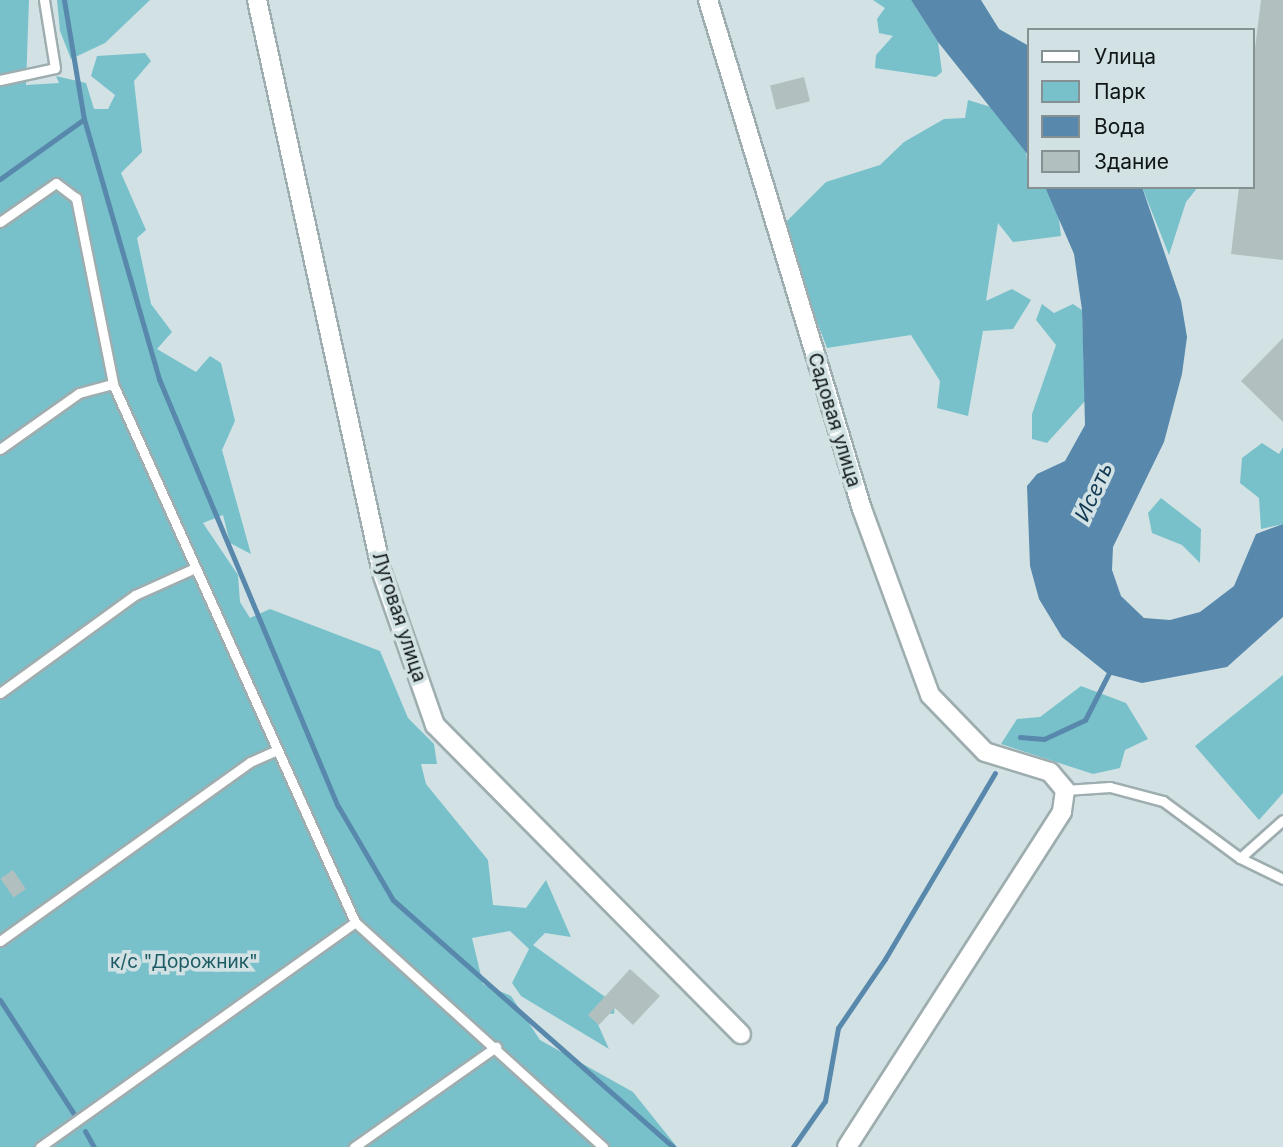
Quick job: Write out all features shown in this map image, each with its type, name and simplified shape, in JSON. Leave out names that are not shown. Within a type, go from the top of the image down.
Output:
[{"type":"street","name":"Луговая улица","points":[[257,0],[382,573],[435,725],[741,1034]]},
{"type":"street","name":"Садовая улица","points":[[708,0],[862,509],[930,695],[985,752],[1050,772],[1065,790]]},
{"type":"street","points":[[847,1147],[1062,813],[1065,790]]},
{"type":"lane","points":[[0,80],[55,68],[44,0]]},
{"type":"lane","points":[[0,222],[56,183],[76,198],[113,384],[355,922],[496,1047],[603,1147]]},
{"type":"lane","points":[[0,449],[79,393],[113,384]]},
{"type":"lane","points":[[0,693],[135,595],[195,568]]},
{"type":"lane","points":[[0,941],[250,762],[277,750]]},
{"type":"lane","points":[[1065,790],[1110,787],[1163,801],[1240,858],[1283,879]]},
{"type":"lane","points":[[1240,858],[1283,820]]},
{"type":"lane","points":[[40,1147],[355,922]]},
{"type":"lane","points":[[354,1147],[496,1047]]},
{"type":"green space","name":"к/с \"Дорожник\"","points":[[0,0],[29,0],[26,85],[59,83],[56,76],[86,83],[94,109],[108,109],[115,95],[91,76],[97,56],[145,53],[151,61],[134,81],[142,152],[121,173],[146,230],[137,238],[151,304],[172,332],[157,349],[196,372],[210,356],[221,363],[235,421],[222,450],[251,554],[230,543],[223,515],[203,523],[238,575],[240,602],[250,618],[270,609],[380,651],[408,718],[434,744],[437,764],[421,764],[426,784],[488,860],[493,905],[526,908],[546,880],[571,937],[545,933],[533,945],[615,1004],[614,1014],[592,1011],[609,1049],[521,996],[512,983],[529,949],[510,931],[472,938],[483,984],[511,996],[540,1040],[633,1092],[677,1147],[0,1147]]},
{"type":"green space","points":[[57,0],[150,0],[105,43],[71,59],[60,31]]},
{"type":"green space","points":[[873,0],[911,0],[938,42],[942,72],[936,77],[875,68],[876,55],[893,36],[879,33],[877,19],[885,8]]},
{"type":"green space","points":[[968,100],[994,108],[1026,149],[1028,189],[1046,189],[1058,211],[1061,236],[1013,242],[998,223],[986,301],[1012,289],[1031,300],[1013,329],[983,331],[968,416],[937,408],[940,381],[911,335],[827,348],[781,227],[826,182],[880,165],[904,142],[944,119],[965,118]]},
{"type":"green space","points":[[1143,189],[1196,189],[1186,202],[1169,255]]},
{"type":"green space","points":[[1042,304],[1054,313],[1073,304],[1082,310],[1085,401],[1047,443],[1032,439],[1032,414],[1056,345],[1036,320]]},
{"type":"green space","points":[[1262,443],[1279,454],[1283,447],[1283,524],[1261,529],[1259,498],[1240,483],[1242,458]]},
{"type":"green space","points":[[1161,498],[1201,529],[1200,563],[1182,545],[1152,533],[1148,513]]},
{"type":"green space","points":[[1283,675],[1283,793],[1259,820],[1195,746]]},
{"type":"green space","points":[[1081,686],[1126,703],[1148,739],[1125,750],[1120,768],[1093,774],[1001,744],[1017,719],[1040,717]]},
{"type":"water","points":[[911,0],[981,0],[999,29],[1028,45],[1028,155],[938,42]]},
{"type":"water","name":"Исеть","points":[[1046,189],[1143,189],[1181,301],[1187,337],[1182,374],[1164,442],[1113,547],[1112,570],[1121,596],[1144,618],[1170,620],[1200,612],[1234,586],[1256,534],[1283,524],[1283,617],[1227,667],[1142,683],[1108,674],[1062,637],[1039,599],[1030,566],[1027,486],[1037,474],[1065,461],[1085,425],[1082,310],[1074,254]]},
{"type":"building","points":[[1261,0],[1283,0],[1283,260],[1231,254],[1239,189],[1255,189],[1255,48]]},
{"type":"building","points":[[804,77],[810,101],[776,110],[770,85]]},
{"type":"building","points":[[1283,338],[1283,422],[1241,381]]},
{"type":"building","points":[[13,870],[26,889],[13,897],[1,878]]},
{"type":"building","points":[[630,969],[660,996],[633,1025],[615,1008],[599,1025],[588,1015]]},
{"type":"waterway","points":[[64,0],[84,119],[159,379],[338,806],[393,900],[673,1147]]},
{"type":"waterway","points":[[0,179],[84,119]]},
{"type":"waterway","points":[[1020,737],[1044,739],[1085,720],[1111,669]]},
{"type":"waterway","points":[[793,1147],[825,1101],[838,1028],[885,959],[995,773]]},
{"type":"waterway","points":[[0,1000],[74,1114]]},
{"type":"waterway","points":[[85,1131],[94,1147]]}]
